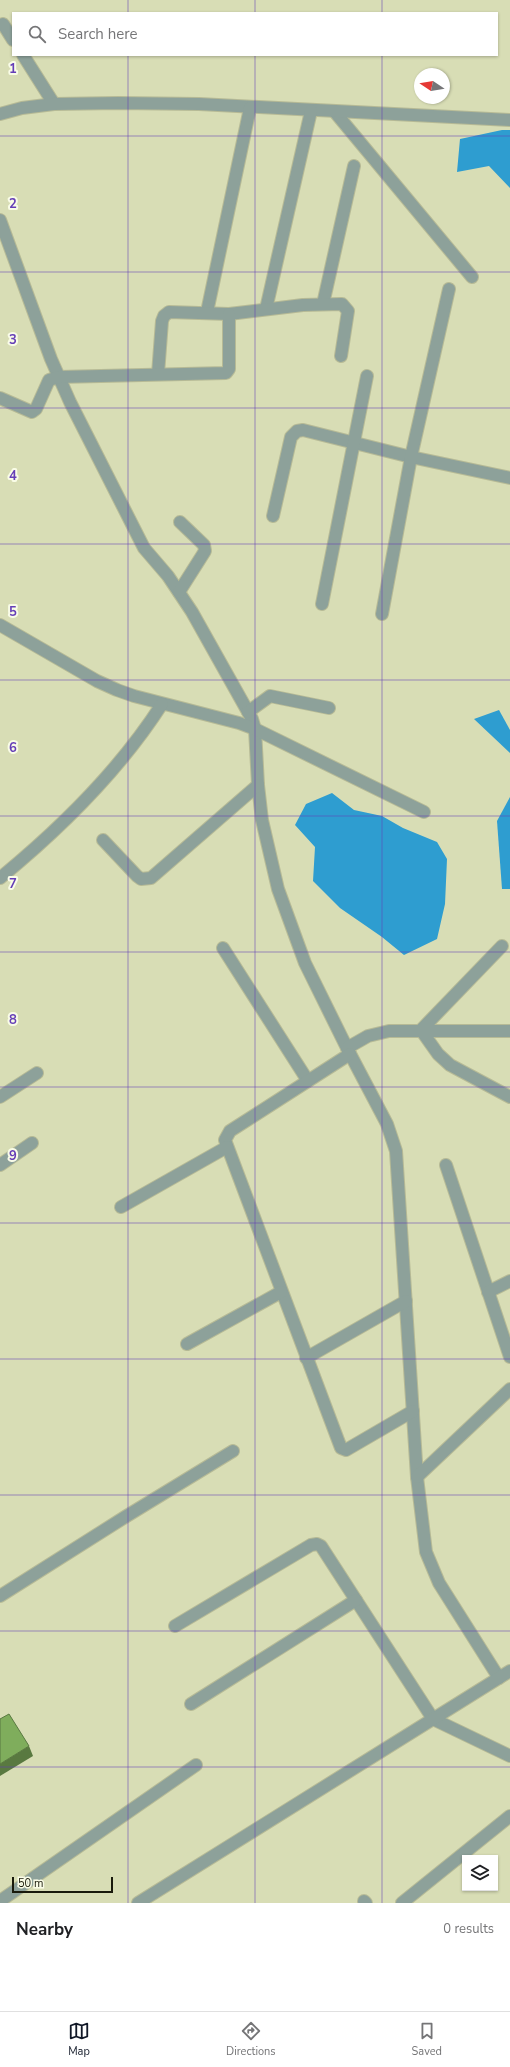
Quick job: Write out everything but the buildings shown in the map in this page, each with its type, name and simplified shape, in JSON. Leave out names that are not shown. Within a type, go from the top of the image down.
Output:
[{"type":"street","points":[[3,24],[12,38]]},
{"type":"street","points":[[24,56],[54,104]]},
{"type":"street","points":[[0,114],[22,108],[54,104],[125,103],[199,104],[250,108],[510,120]]},
{"type":"street","points":[[207,312],[250,108]]},
{"type":"street","points":[[266,309],[311,110]]},
{"type":"street","points":[[334,111],[472,277]]},
{"type":"street","points":[[323,304],[354,166]]},
{"type":"street","points":[[0,220],[59,377],[70,402],[144,548],[180,592],[248,712],[255,729],[258,785],[267,849],[284,909],[305,963],[348,1051],[387,1124],[396,1150],[417,1477],[422,1531],[426,1552],[432,1568],[498,1678]]},
{"type":"street","points":[[382,614],[410,457],[449,289]]},
{"type":"street","points":[[158,374],[162,321],[164,316],[170,312],[207,312],[229,314],[266,309],[323,304],[342,304],[348,311],[341,356]]},
{"type":"street","points":[[0,398],[32,412],[35,411],[49,380],[59,377],[228,372],[229,314]]},
{"type":"street","points":[[322,604],[367,376]]},
{"type":"street","points":[[273,516],[291,437],[294,433],[303,430],[410,457],[510,478]]},
{"type":"street","points":[[180,522],[204,545],[205,551],[180,592]]},
{"type":"street","points":[[0,626],[97,681],[134,696],[239,723],[255,729],[424,812]]},
{"type":"street","points":[[248,712],[270,696],[329,708]]},
{"type":"street","points":[[0,878],[63,821],[120,761],[135,744],[162,704]]},
{"type":"street","points":[[103,840],[137,876],[147,879],[258,785]]},
{"type":"street","points":[[421,1030],[502,946]]},
{"type":"street","points":[[224,948],[308,1081]]},
{"type":"street","points":[[413,1411],[346,1450],[341,1448],[225,1140],[230,1131],[308,1081],[348,1051],[378,1033],[399,1030],[510,1031]]},
{"type":"street","points":[[421,1030],[438,1054],[450,1065],[510,1098]]},
{"type":"street","points":[[0,1097],[37,1073]]},
{"type":"street","points":[[0,1165],[32,1143]]},
{"type":"street","points":[[121,1207],[227,1147]]},
{"type":"street","points":[[446,1165],[510,1357]]},
{"type":"street","points":[[488,1292],[510,1281]]},
{"type":"street","points":[[187,1344],[281,1292]]},
{"type":"street","points":[[306,1358],[406,1301]]},
{"type":"street","points":[[417,1477],[510,1389]]},
{"type":"street","points":[[0,1596],[233,1451]]},
{"type":"street","points":[[175,1626],[311,1545],[317,1544],[321,1546],[433,1719],[510,1756]]},
{"type":"street","points":[[191,1704],[356,1600]]},
{"type":"street","points":[[138,1903],[510,1671]]},
{"type":"street","points":[[0,1901],[196,1764]]},
{"type":"street","points":[[402,1903],[510,1816]]},
{"type":"water","points":[[502,130],[510,130],[510,188],[489,166],[457,172],[460,139]]},
{"type":"water","points":[[499,710],[510,730],[510,753],[474,719]]},
{"type":"water","points":[[332,793],[354,810],[382,816],[403,828],[437,842],[447,859],[445,904],[437,939],[404,955],[382,937],[340,908],[313,881],[315,847],[295,825],[306,804]]},
{"type":"water","points":[[510,797],[510,889],[502,889],[497,821]]}]
